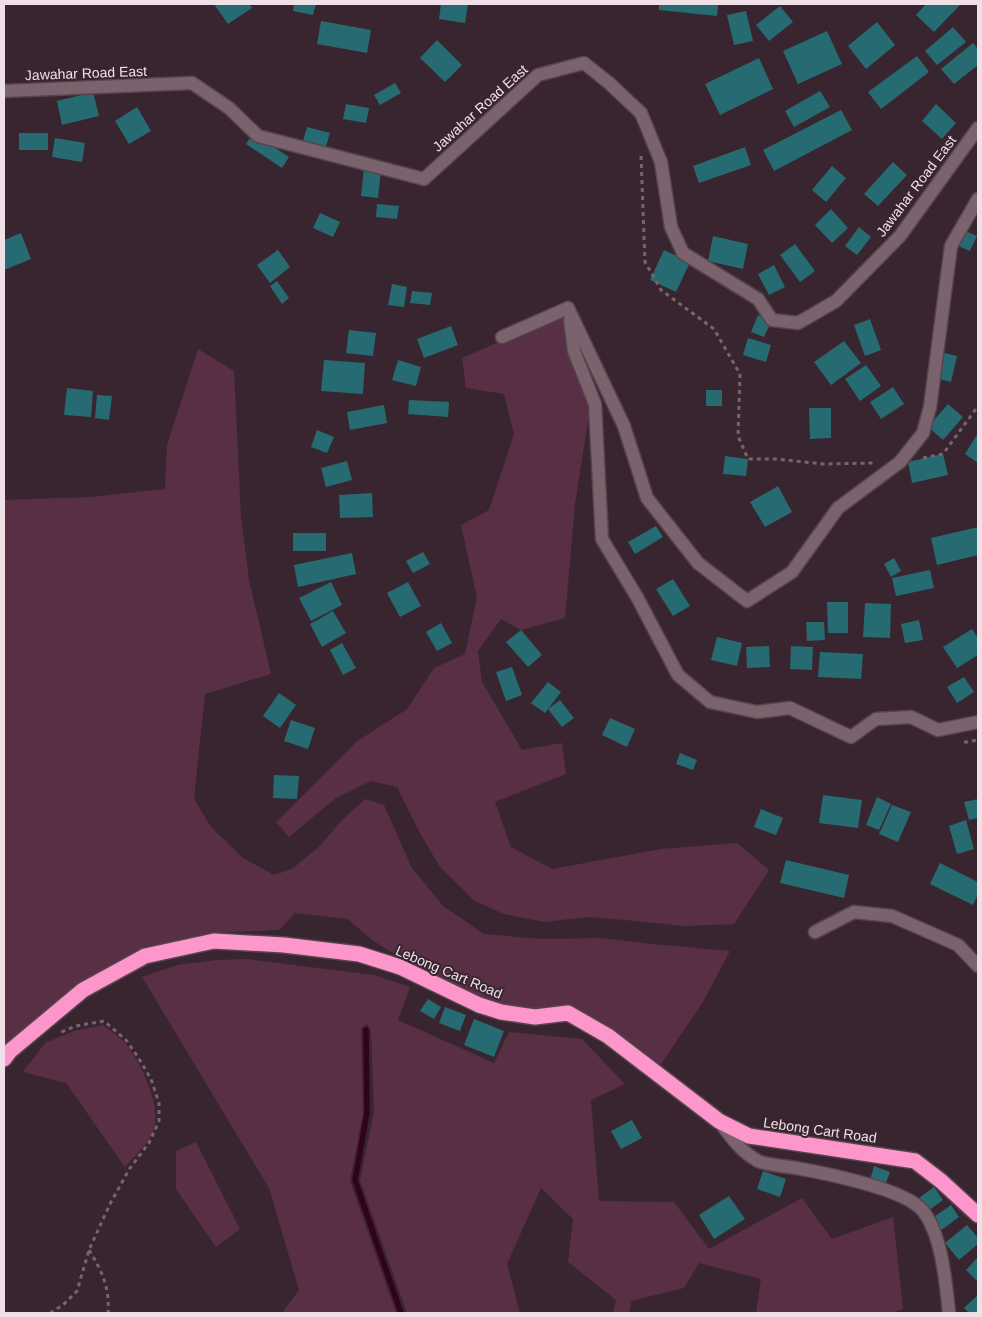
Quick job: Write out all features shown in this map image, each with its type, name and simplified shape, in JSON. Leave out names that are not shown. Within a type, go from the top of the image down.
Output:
[{"type":"highway","name":"Lebong Cart Road","points":[[4,1059],[10,1051],[83,990],[145,956],[214,941],[284,945],[359,954],[400,967],[479,1005],[502,1012],[534,1017],[568,1013],[608,1036],[719,1121],[749,1136],[915,1161],[942,1181],[978,1215]]},
{"type":"street","name":"Jawahar Road East","points":[[4,91],[192,83],[229,108],[258,136],[424,179],[538,75],[584,63],[641,113],[661,162],[671,227],[683,253],[758,299],[772,320],[798,323],[836,300],[900,236],[978,128]]},
{"type":"street","points":[[568,308],[624,426],[647,498],[698,563],[747,601],[792,572],[838,508],[900,462],[923,433],[930,407],[951,246],[978,199]]},
{"type":"street","points":[[502,338],[568,308]]},
{"type":"street","points":[[568,308],[574,351],[595,404],[602,538],[637,597],[678,674],[710,702],[757,712],[790,708],[851,737],[876,719],[911,717],[938,730],[978,722]]},
{"type":"street","points":[[815,932],[854,912],[892,916],[958,946],[978,966]]},
{"type":"street","points":[[719,1121],[736,1145],[760,1162],[834,1174],[908,1199],[923,1210],[931,1224],[938,1245],[944,1269],[949,1313]]},
{"type":"path","points":[[641,148],[645,262],[660,290],[714,329],[740,374],[738,436],[748,459],[776,459],[824,464],[900,462],[943,454],[978,406]]},
{"type":"path","points":[[50,1313],[64,1305],[77,1291],[89,1250],[110,1204],[130,1168],[149,1143],[159,1121],[159,1103],[150,1079],[126,1040],[104,1022],[76,1026],[54,1035]]},
{"type":"path","points":[[89,1250],[100,1268],[106,1284],[108,1313]]},
{"type":"shaded area","points":[[562,315],[568,355],[590,407],[575,504],[565,618],[521,630],[501,619],[478,651],[482,682],[522,750],[562,743],[566,774],[495,802],[511,847],[552,869],[661,849],[737,843],[769,870],[734,924],[685,926],[588,917],[544,922],[504,914],[475,901],[440,867],[421,835],[397,787],[371,781],[336,798],[289,837],[276,822],[356,742],[407,709],[434,668],[465,654],[477,597],[461,525],[489,510],[514,434],[504,394],[466,388],[462,358]]},
{"type":"shaded area","points":[[198,349],[234,371],[241,517],[249,580],[271,674],[205,694],[194,799],[211,827],[243,858],[274,875],[292,869],[320,846],[340,822],[365,799],[384,805],[412,868],[443,906],[484,934],[540,939],[601,938],[730,951],[703,1002],[659,1067],[568,1008],[530,1011],[499,1006],[446,986],[372,940],[348,919],[295,913],[279,930],[212,933],[144,950],[78,984],[4,1046],[4,500],[90,497],[165,489],[167,445]]},
{"type":"shaded area","points":[[247,959],[374,975],[410,987],[398,1020],[494,1063],[509,1032],[582,1039],[625,1084],[591,1100],[599,1201],[674,1202],[709,1249],[802,1198],[832,1239],[893,1217],[903,1309],[890,1313],[756,1313],[761,1279],[699,1263],[684,1288],[631,1301],[629,1313],[613,1313],[616,1300],[568,1262],[573,1219],[541,1188],[507,1264],[520,1313],[407,1313],[360,1180],[374,1112],[371,1031],[367,1024],[361,1028],[363,1113],[350,1181],[396,1313],[284,1313],[284,1310],[299,1290],[269,1188],[142,977],[177,965],[217,960]]},
{"type":"shaded area","points":[[103,1025],[122,1040],[136,1058],[147,1080],[154,1103],[154,1130],[143,1147],[125,1167],[66,1083],[23,1072],[45,1043],[74,1031]]},
{"type":"shaded area","points":[[196,1142],[240,1229],[216,1247],[176,1189],[176,1151]]},
{"type":"building","points":[[214,4],[249,4],[252,8],[228,24]]},
{"type":"building","points":[[294,4],[316,4],[313,15],[293,11]]},
{"type":"building","points":[[441,4],[468,4],[465,23],[439,19]]},
{"type":"building","points":[[659,4],[718,4],[717,16],[659,10]]},
{"type":"building","points":[[926,4],[961,4],[934,32],[916,15]]},
{"type":"building","points":[[780,6],[793,22],[769,41],[756,25]]},
{"type":"building","points":[[746,11],[753,41],[734,45],[727,15]]},
{"type":"building","points":[[321,21],[371,30],[367,53],[317,44]]},
{"type":"building","points":[[877,22],[895,45],[866,69],[848,46]]},
{"type":"building","points":[[953,27],[966,42],[937,65],[925,51]]},
{"type":"building","points":[[827,31],[842,64],[798,84],[783,51]]},
{"type":"building","points":[[437,40],[462,65],[445,82],[420,58]]},
{"type":"building","points":[[973,43],[978,49],[978,65],[954,84],[941,69]]},
{"type":"building","points":[[917,56],[929,72],[881,109],[868,92]]},
{"type":"building","points":[[759,58],[773,89],[720,115],[705,84]]},
{"type":"building","points":[[395,83],[401,93],[380,105],[374,95]]},
{"type":"building","points":[[820,91],[830,107],[794,127],[785,111]]},
{"type":"building","points":[[93,92],[99,116],[62,125],[57,101]]},
{"type":"building","points":[[346,104],[369,108],[366,123],[343,119]]},
{"type":"building","points":[[936,104],[956,123],[942,139],[922,121]]},
{"type":"building","points":[[137,107],[151,131],[129,144],[115,121]]},
{"type":"building","points":[[841,110],[852,130],[774,171],[763,150]]},
{"type":"building","points":[[307,127],[330,133],[325,150],[302,144]]},
{"type":"building","points":[[19,133],[48,133],[48,150],[19,150]]},
{"type":"building","points":[[253,133],[289,157],[282,168],[246,144]]},
{"type":"building","points":[[55,138],[85,143],[82,162],[52,157]]},
{"type":"building","points":[[745,147],[751,165],[699,183],[693,166]]},
{"type":"building","points":[[893,162],[907,175],[878,206],[864,194]]},
{"type":"building","points":[[832,166],[846,178],[826,202],[812,190]]},
{"type":"building","points":[[364,168],[381,170],[378,198],[361,196]]},
{"type":"building","points":[[377,204],[399,206],[397,219],[376,217]]},
{"type":"building","points":[[831,209],[848,228],[832,243],[815,225]]},
{"type":"building","points":[[320,213],[340,222],[333,237],[313,228]]},
{"type":"building","points":[[859,227],[871,237],[857,255],[845,246]]},
{"type":"building","points":[[961,229],[977,236],[970,251],[954,244]]},
{"type":"building","points":[[21,233],[31,259],[4,270],[4,240]]},
{"type":"building","points":[[713,236],[748,244],[743,269],[708,261]]},
{"type":"building","points":[[795,244],[815,271],[800,282],[780,255]]},
{"type":"building","points":[[278,250],[290,267],[270,283],[257,265]]},
{"type":"building","points":[[664,250],[690,262],[676,292],[650,280]]},
{"type":"building","points":[[774,265],[785,287],[769,295],[758,274]]},
{"type":"building","points":[[277,281],[289,298],[282,304],[270,286]]},
{"type":"building","points":[[392,284],[407,287],[404,307],[388,305]]},
{"type":"building","points":[[412,291],[432,293],[430,305],[410,303]]},
{"type":"building","points":[[758,315],[772,320],[764,337],[751,332]]},
{"type":"building","points":[[870,319],[881,350],[865,356],[854,325]]},
{"type":"building","points":[[451,326],[458,345],[424,358],[417,339]]},
{"type":"building","points":[[349,330],[376,333],[373,356],[346,353]]},
{"type":"building","points":[[748,338],[771,345],[766,362],[743,355]]},
{"type":"building","points":[[844,341],[861,363],[831,385],[814,362]]},
{"type":"building","points":[[940,352],[957,356],[951,382],[935,378]]},
{"type":"building","points":[[324,360],[365,363],[363,394],[321,391]]},
{"type":"building","points":[[398,360],[421,367],[416,386],[392,380]]},
{"type":"building","points":[[866,365],[881,386],[860,401],[845,379]]},
{"type":"building","points":[[893,387],[904,404],[881,419],[870,402]]},
{"type":"building","points":[[67,388],[93,391],[91,417],[64,415]]},
{"type":"building","points":[[706,390],[722,390],[722,406],[706,406]]},
{"type":"building","points":[[97,395],[112,396],[109,420],[95,418]]},
{"type":"building","points":[[409,400],[449,402],[448,417],[408,414]]},
{"type":"building","points":[[948,404],[963,417],[943,440],[928,427]]},
{"type":"building","points":[[384,405],[387,423],[350,430],[347,412]]},
{"type":"building","points":[[809,408],[831,408],[831,438],[810,439]]},
{"type":"building","points":[[317,430],[334,437],[327,453],[311,447]]},
{"type":"building","points":[[978,433],[978,463],[965,454]]},
{"type":"building","points":[[943,454],[948,475],[912,483],[908,462]]},
{"type":"building","points":[[725,456],[748,459],[746,476],[723,474]]},
{"type":"building","points":[[347,461],[352,480],[326,487],[321,468]]},
{"type":"building","points":[[778,486],[792,512],[765,527],[750,502]]},
{"type":"building","points":[[372,493],[373,517],[340,518],[339,495]]},
{"type":"building","points":[[656,526],[663,537],[635,554],[628,542]]},
{"type":"building","points":[[978,527],[978,555],[937,565],[931,538]]},
{"type":"building","points":[[293,533],[326,533],[326,551],[293,551]]},
{"type":"building","points":[[423,552],[430,564],[413,573],[406,561]]},
{"type":"building","points":[[352,553],[356,574],[298,587],[294,565]]},
{"type":"building","points":[[894,558],[901,571],[891,577],[884,564]]},
{"type":"building","points":[[930,570],[934,588],[896,596],[892,578]]},
{"type":"building","points":[[673,579],[690,606],[673,616],[656,589]]},
{"type":"building","points":[[331,582],[342,605],[311,621],[299,598]]},
{"type":"building","points":[[408,582],[421,606],[400,617],[387,593]]},
{"type":"building","points":[[827,602],[848,602],[848,633],[828,633]]},
{"type":"building","points":[[865,603],[891,604],[890,638],[863,637]]},
{"type":"building","points":[[333,611],[346,633],[322,647],[310,624]]},
{"type":"building","points":[[919,620],[923,640],[905,643],[901,624]]},
{"type":"building","points":[[806,622],[824,622],[825,640],[807,641]]},
{"type":"building","points":[[441,623],[452,643],[437,651],[426,632]]},
{"type":"building","points":[[972,629],[978,638],[978,655],[957,668],[943,647]]},
{"type":"building","points":[[521,630],[542,655],[528,667],[506,642]]},
{"type":"building","points":[[717,637],[742,643],[737,666],[711,660]]},
{"type":"building","points":[[342,643],[356,668],[343,675],[330,650]]},
{"type":"building","points":[[769,646],[770,667],[747,668],[746,647]]},
{"type":"building","points":[[791,646],[813,647],[812,670],[790,669]]},
{"type":"building","points":[[820,652],[863,654],[861,679],[818,677]]},
{"type":"building","points":[[512,667],[522,695],[506,701],[496,672]]},
{"type":"building","points":[[964,677],[974,692],[957,703],[947,687]]},
{"type":"building","points":[[548,682],[561,692],[545,713],[531,703]]},
{"type":"building","points":[[279,693],[296,705],[280,728],[263,716]]},
{"type":"building","points":[[560,700],[574,718],[562,727],[548,709]]},
{"type":"building","points":[[610,718],[635,729],[627,747],[602,735]]},
{"type":"building","points":[[291,720],[315,728],[308,749],[284,741]]},
{"type":"building","points":[[680,753],[697,760],[693,770],[676,764]]},
{"type":"building","points":[[274,775],[299,776],[297,799],[273,798]]},
{"type":"building","points":[[823,795],[862,800],[858,828],[819,823]]},
{"type":"building","points":[[877,797],[891,804],[879,830],[866,825]]},
{"type":"building","points":[[978,799],[978,818],[969,820],[964,802]]},
{"type":"building","points":[[892,805],[911,812],[898,842],[879,834]]},
{"type":"building","points":[[761,809],[783,818],[776,835],[754,827]]},
{"type":"building","points":[[966,820],[974,849],[957,854],[949,826]]},
{"type":"building","points":[[786,860],[849,875],[844,898],[780,883]]},
{"type":"building","points":[[940,863],[978,882],[978,894],[973,905],[930,884]]},
{"type":"building","points":[[428,999],[441,1007],[434,1019],[420,1011]]},
{"type":"building","points":[[445,1007],[466,1015],[460,1031],[439,1023]]},
{"type":"building","points":[[474,1019],[504,1031],[494,1057],[464,1045]]},
{"type":"building","points":[[632,1120],[642,1138],[621,1149],[611,1131]]},
{"type":"building","points":[[874,1166],[890,1172],[885,1185],[870,1180]]},
{"type":"building","points":[[763,1171],[786,1179],[780,1197],[757,1189]]},
{"type":"building","points":[[934,1187],[943,1200],[928,1211],[919,1198]]},
{"type":"building","points":[[729,1196],[745,1219],[714,1239],[699,1215]]},
{"type":"building","points":[[951,1205],[959,1217],[940,1231],[931,1219]]},
{"type":"building","points":[[967,1225],[978,1238],[978,1244],[959,1260],[945,1243]]},
{"type":"building","points":[[978,1257],[978,1282],[966,1270]]},
{"type":"building","points":[[978,1295],[978,1313],[969,1313],[964,1308]]},
{"type":"waterway","points":[[366,1030],[367,1113],[355,1180],[401,1313]]}]
